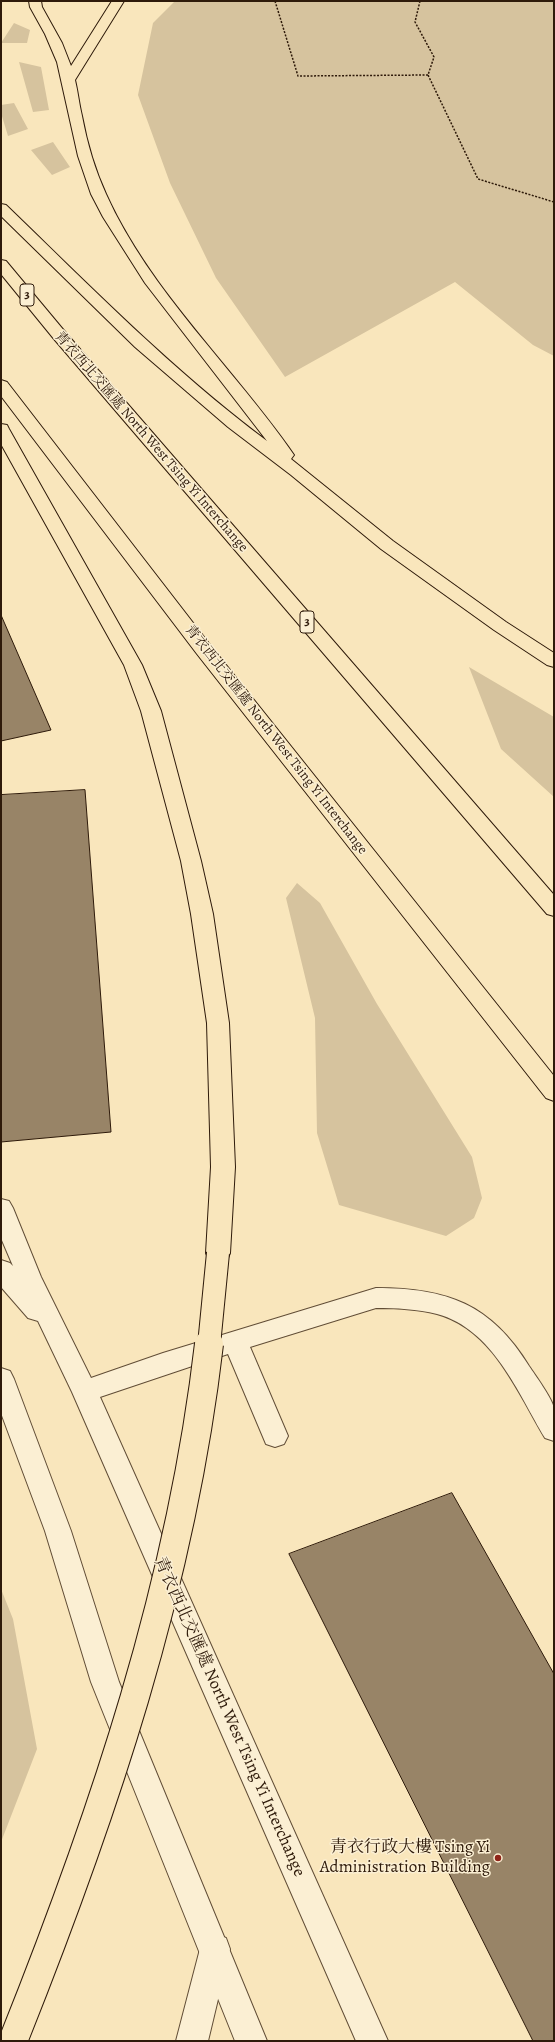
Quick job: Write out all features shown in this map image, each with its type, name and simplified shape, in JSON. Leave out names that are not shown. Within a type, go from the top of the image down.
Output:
[{"type":"highway","points":[[35,1],[36,7],[56,43],[69,80],[75,118],[86,157],[96,186],[110,217],[140,269],[258,416],[297,471]]},
{"type":"highway","points":[[69,80],[118,1]]},
{"type":"highway","points":[[1,208],[141,344],[234,424],[297,471],[387,545],[500,626],[554,661]]},
{"type":"highway","name":"青衣西北交匯處 North West Tsing Yi Interchange","points":[[1,264],[50,325],[554,909]]},
{"type":"highway","name":"青衣西北交匯處 North West Tsing Yi Interchange","points":[[1,385],[204,650],[554,1092]]},
{"type":"highway","points":[[1,429],[133,665],[152,711],[191,861],[202,914],[218,1023],[223,1167],[218,1253],[210,1341],[187,1488],[144,1669],[98,1815],[48,1953],[13,2041]]},
{"type":"street","points":[[1,1208],[29,1277],[85,1392]]},
{"type":"street","points":[[1,1270],[33,1304],[85,1392]]},
{"type":"street","points":[[85,1392],[109,1382],[163,1364],[376,1298],[406,1297],[436,1303],[465,1315],[490,1333],[510,1358],[554,1430]]},
{"type":"street","points":[[234,1342],[275,1436]]},
{"type":"street","points":[[1,1379],[58,1531],[105,1682],[252,2041]]},
{"type":"street","name":"青衣西北交匯處 North West Tsing Yi Interchange","points":[[85,1392],[372,2041]]},
{"type":"street","points":[[192,2041],[215,1949]]},
{"type":"path","points":[[275,1],[298,76],[428,75]]},
{"type":"path","points":[[420,1],[415,22],[434,57],[428,75],[478,179],[554,202]]},
{"type":"shaded area","points":[[175,1],[554,1],[554,356],[533,345],[455,282],[285,377],[216,278],[170,183],[138,95],[153,23]]},
{"type":"shaded area","points":[[14,23],[30,30],[27,43],[1,43]]},
{"type":"shaded area","points":[[19,62],[41,67],[49,110],[33,112]]},
{"type":"shaded area","points":[[14,103],[28,129],[8,136],[1,113],[1,105]]},
{"type":"shaded area","points":[[53,142],[70,167],[52,175],[31,150]]},
{"type":"shaded area","points":[[469,667],[554,717],[554,797],[501,749]]},
{"type":"shaded area","points":[[297,883],[320,903],[377,1004],[472,1157],[482,1198],[474,1218],[446,1236],[339,1205],[317,1133],[315,1018],[286,898]]},
{"type":"shaded area","points":[[1,1589],[13,1619],[37,1749],[1,1842]]},
{"type":"building","points":[[1,615],[51,730],[1,741]]},
{"type":"building","points":[[85,790],[111,1132],[1,1142],[1,795]]},
{"type":"building","name":"青衣行政大樓 Tsing Yi Administration Building","points":[[452,1493],[554,1674],[554,2041],[533,2041],[289,1554]]},
{"type":"place","name":"青衣行政大樓 Tsing Yi Administration Building","points":[[498,1858]]}]
